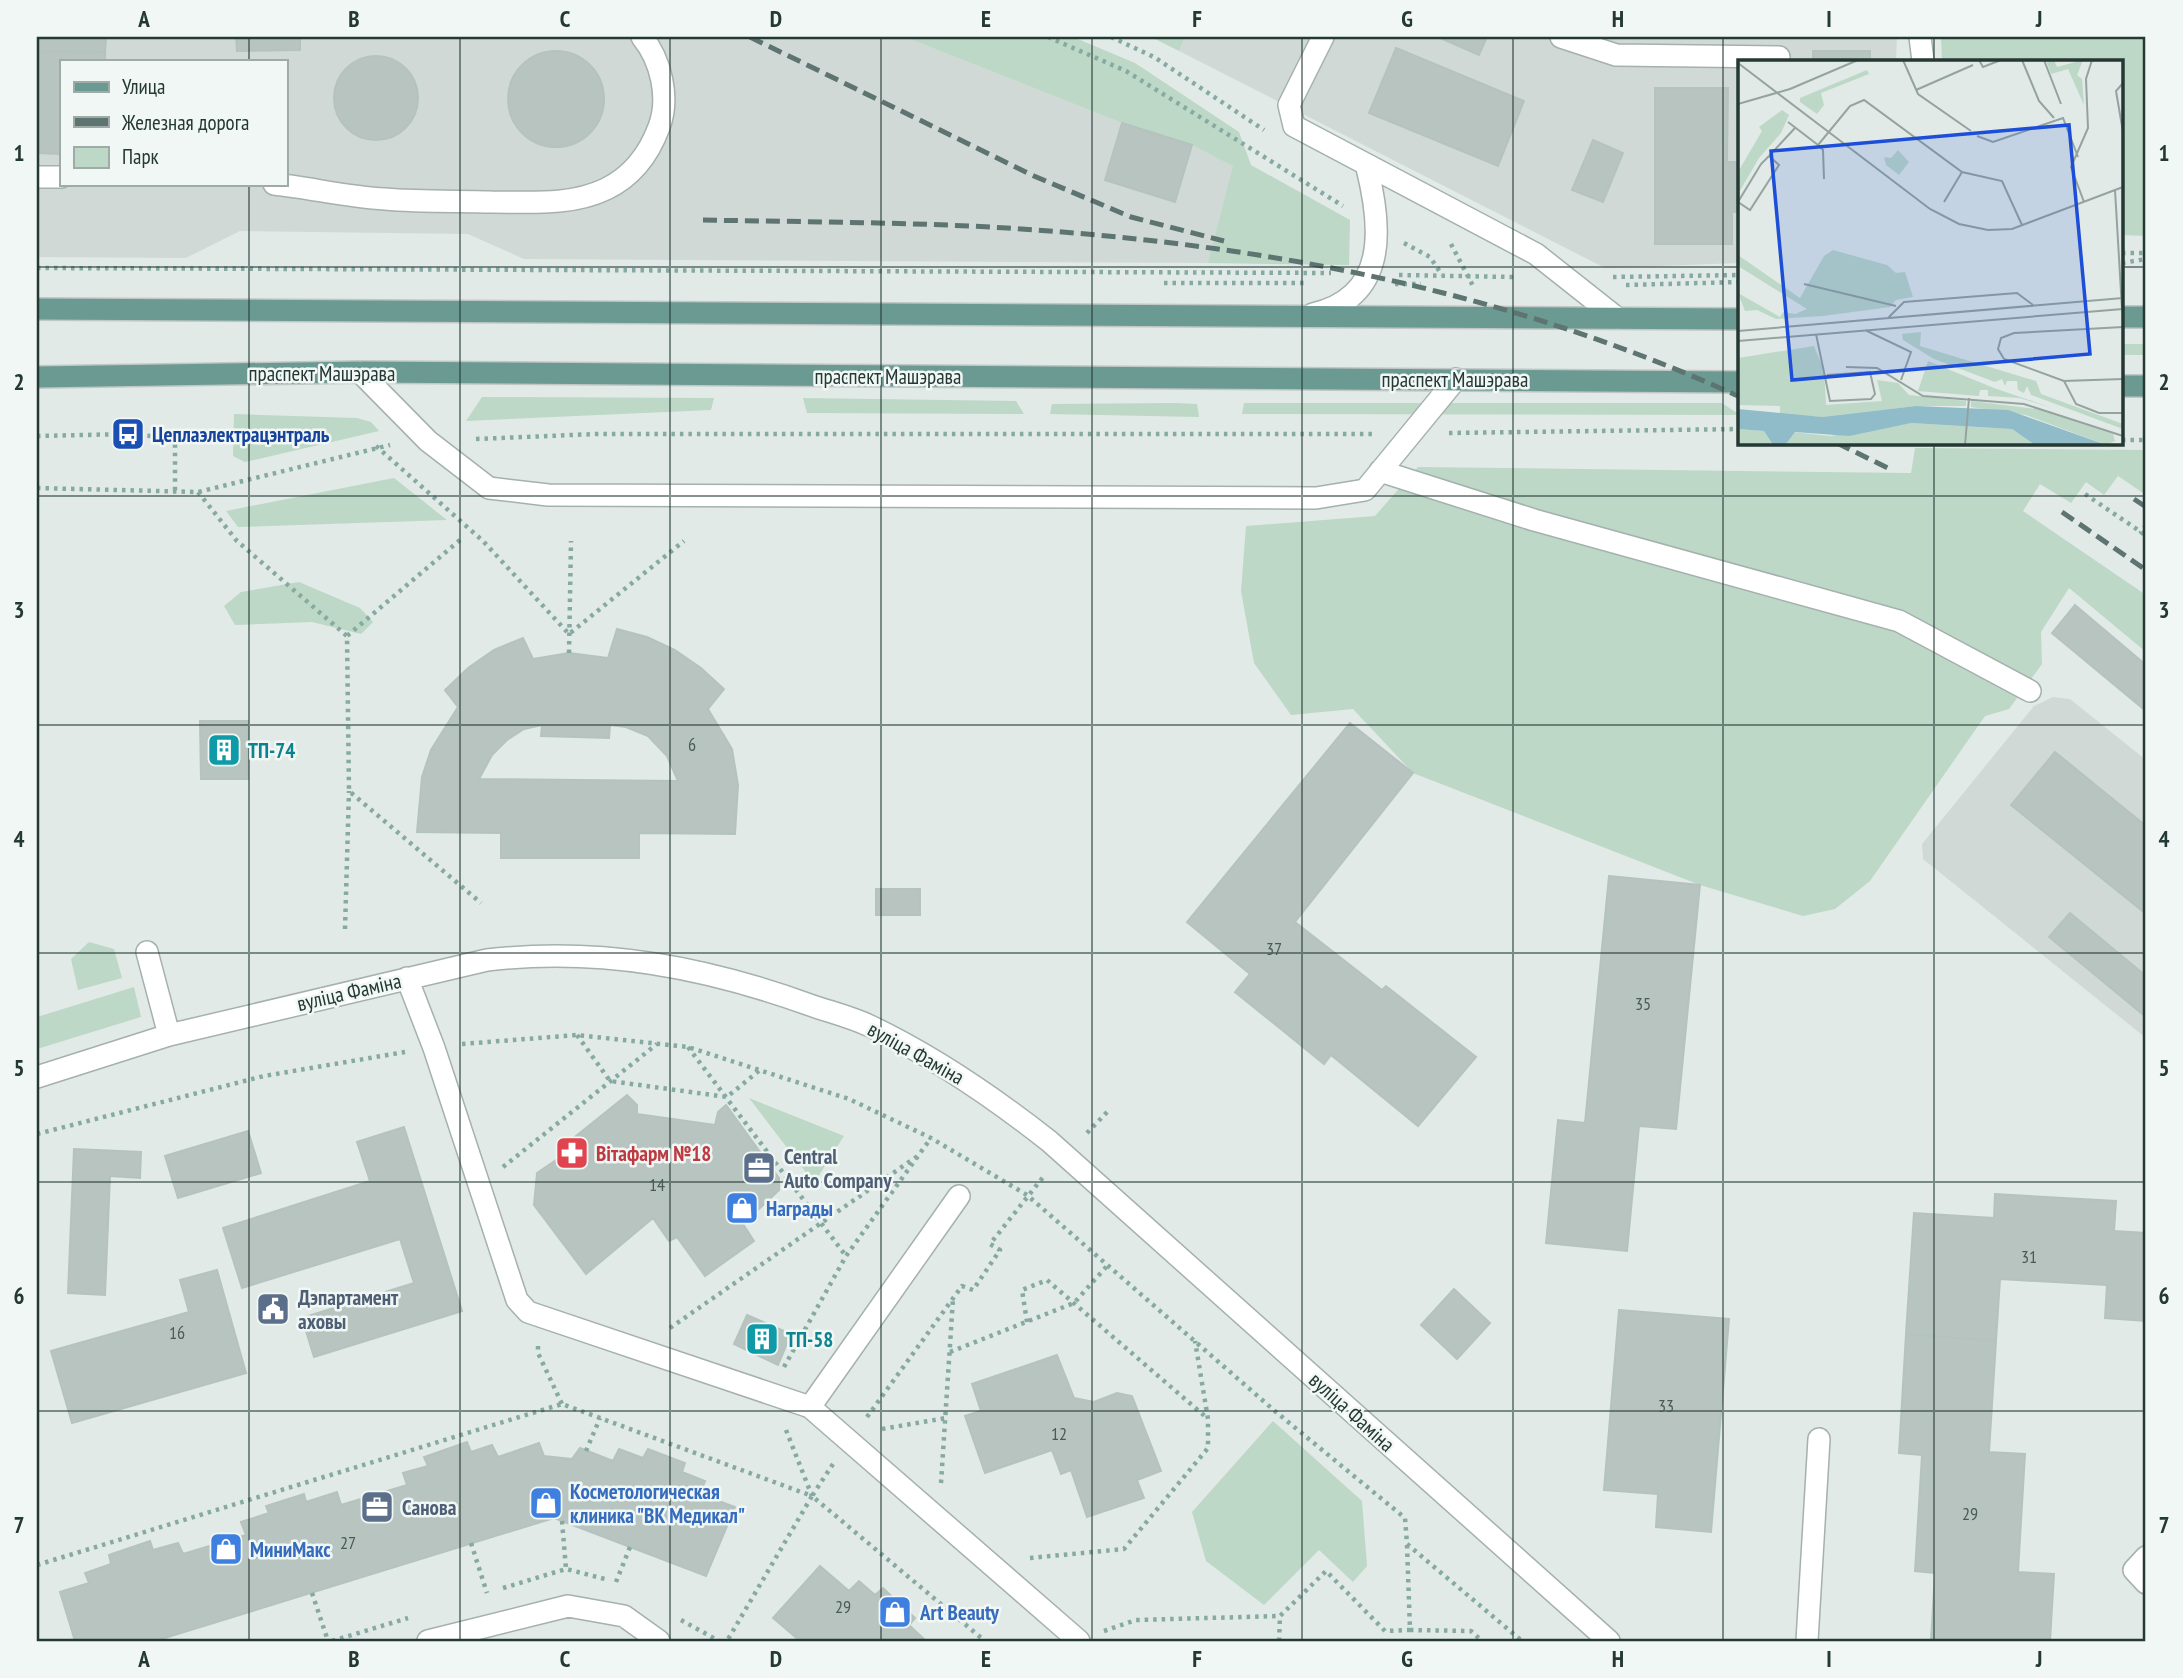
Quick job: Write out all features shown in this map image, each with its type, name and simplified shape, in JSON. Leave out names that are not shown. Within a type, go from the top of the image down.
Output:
[{"type":"main road","points":[[37,309],[1738,319]]},
{"type":"main road","points":[[2124,317],[2146,317]]},
{"type":"main road","name":"праспект Машэрава","points":[[37,377],[360,372],[1738,382]]},
{"type":"main road","points":[[2124,386],[2146,386]]},
{"type":"street","points":[[287,186],[385,199],[536,202],[577,200],[607,189],[634,171],[652,145],[662,121],[664,97],[660,71],[642,37]]},
{"type":"street","points":[[1323,37],[1289,105],[1294,126],[1367,168],[1536,254],[1617,318]]},
{"type":"street","points":[[1561,37],[1616,55],[1779,57]]},
{"type":"street","points":[[1920,37],[1923,60]]},
{"type":"street","points":[[1309,315],[1336,309],[1352,297],[1368,274],[1378,228],[1367,168]]},
{"type":"street","points":[[37,177],[60,177]]},
{"type":"street","points":[[360,372],[428,441],[489,488],[548,495],[1316,498],[1365,490],[1408,434],[1456,379]]},
{"type":"street","points":[[1380,471],[1534,520],[1899,621],[2030,691]]},
{"type":"street","points":[[146,952],[169,1035]]},
{"type":"street","name":"вуліца Фаміна","points":[[37,1077],[169,1035],[407,978],[487,960],[573,954],[661,963],[773,992],[869,1026],[994,1098],[1057,1148],[1609,1641]]},
{"type":"street","points":[[407,978],[434,1048],[517,1300],[528,1312],[810,1407],[855,1434],[1088,1637]]},
{"type":"street","points":[[810,1407],[959,1196]]},
{"type":"street","points":[[1807,1641],[1819,1439]]},
{"type":"street","points":[[2146,1557],[2134,1570],[2146,1583]]},
{"type":"street","points":[[428,1641],[568,1606],[624,1616],[659,1641]]},
{"type":"path","points":[[37,268],[1442,276],[1430,257],[1378,228],[1126,71],[1048,37]]},
{"type":"path","points":[[2124,253],[2146,253]]},
{"type":"path","points":[[2124,263],[2146,259]]},
{"type":"path","points":[[37,488],[198,492],[376,446],[428,441],[596,434],[1408,434],[1738,429]]},
{"type":"path","points":[[37,436],[128,434],[175,438],[175,492]]},
{"type":"path","points":[[2124,440],[2146,440]]},
{"type":"path","points":[[376,446],[483,541],[569,634]]},
{"type":"path","points":[[198,492],[237,541],[347,636],[349,791],[345,929]]},
{"type":"path","points":[[2085,494],[2146,536]]},
{"type":"path","points":[[2140,532],[2146,525]]},
{"type":"path","points":[[347,636],[460,540]]},
{"type":"path","points":[[569,653],[571,541]]},
{"type":"path","points":[[569,634],[684,541]]},
{"type":"path","points":[[349,791],[481,903]]},
{"type":"path","points":[[37,1134],[264,1076],[463,1044],[577,1035],[688,1047],[849,1098],[931,1138],[1027,1195],[1276,1412],[1405,1518],[1410,1630]]},
{"type":"path","points":[[577,1035],[610,1082],[727,1097],[762,1069]]},
{"type":"path","points":[[463,1044],[467,1056]]},
{"type":"path","points":[[503,1167],[658,1044]]},
{"type":"path","points":[[688,1047],[846,1256]]},
{"type":"path","points":[[1087,1133],[1109,1110]]},
{"type":"path","points":[[812,1496],[772,1394],[782,1369],[846,1256],[931,1138]]},
{"type":"path","points":[[670,1328],[824,1224],[923,1152]]},
{"type":"path","points":[[499,1155],[507,1181]]},
{"type":"path","points":[[727,1641],[812,1496],[962,1286],[973,1290],[1000,1250],[990,1244],[1027,1195],[1046,1175]]},
{"type":"path","points":[[950,1352],[1074,1303],[1107,1266]]},
{"type":"path","points":[[1027,1322],[1022,1290],[1047,1280],[1208,1419]]},
{"type":"path","points":[[941,1485],[953,1298]]},
{"type":"path","points":[[657,1324],[683,1332]]},
{"type":"path","points":[[1023,1558],[1124,1549],[1208,1448],[1208,1419],[1195,1340]]},
{"type":"path","points":[[37,1564],[562,1404],[812,1496],[985,1641]]},
{"type":"path","points":[[586,1451],[600,1418]]},
{"type":"path","points":[[855,1434],[946,1418]]},
{"type":"path","points":[[562,1521],[566,1569]]},
{"type":"path","points":[[471,1543],[487,1593]]},
{"type":"path","points":[[1407,1544],[1520,1641]]},
{"type":"path","points":[[616,1582],[630,1547]]},
{"type":"path","points":[[1088,1637],[1136,1620],[1280,1616],[1326,1571],[1385,1631],[1471,1630],[1482,1641]]},
{"type":"path","points":[[312,1592],[328,1641]]},
{"type":"path","points":[[1279,1641],[1280,1616]]},
{"type":"shaded area","points":[[37,37],[905,37],[1122,123],[1192,145],[1234,166],[1208,263],[524,259],[468,234],[240,231],[186,258],[37,257]]},
{"type":"shaded area","points":[[1185,37],[1897,37],[1896,60],[1738,60],[1738,263],[1605,268],[1179,51]]},
{"type":"shaded area","points":[[2053,697],[2070,699],[2146,760],[2146,1038],[1923,859],[1922,844],[2034,706]]},
{"type":"green space","points":[[905,37],[1073,37],[1135,63],[1239,132],[1251,165],[1350,220],[1349,265],[1208,263],[1233,166],[1192,145],[1122,123]]},
{"type":"green space","points":[[1151,37],[1185,37],[1179,51]]},
{"type":"green space","points":[[1941,37],[2146,37],[2146,236],[2124,235],[2124,60],[1942,60]]},
{"type":"green space","points":[[2124,344],[2146,344],[2146,355],[2124,355]]},
{"type":"green space","points":[[482,397],[714,398],[711,410],[466,421]]},
{"type":"green space","points":[[803,398],[1016,401],[1024,414],[807,413]]},
{"type":"green space","points":[[1244,403],[1722,403],[1738,415],[1242,414]]},
{"type":"green space","points":[[1052,404],[1197,404],[1199,417],[1050,414]]},
{"type":"green space","points":[[234,414],[357,418],[371,422],[379,431],[245,462],[233,456]]},
{"type":"green space","points":[[1915,448],[2146,450],[2146,495],[2118,476],[2104,495],[2086,482],[2071,503],[2040,484],[2023,511],[2146,595],[2146,652],[2069,588],[2041,632],[2042,664],[2009,709],[1985,716],[1870,881],[1835,909],[1803,916],[1700,885],[1413,773],[1353,709],[1291,715],[1254,663],[1241,591],[1246,526],[1375,516],[1418,467],[1911,473]]},
{"type":"green space","points":[[394,478],[447,520],[238,527],[226,511]]},
{"type":"green space","points":[[299,582],[360,608],[373,622],[361,634],[312,622],[235,625],[224,606],[241,592]]},
{"type":"green space","points":[[89,942],[114,949],[122,978],[78,990],[71,959]]},
{"type":"green space","points":[[134,987],[141,1017],[37,1049],[37,1017]]},
{"type":"green space","points":[[749,1098],[844,1136],[814,1183]]},
{"type":"green space","points":[[1273,1421],[1362,1501],[1367,1566],[1353,1582],[1319,1550],[1264,1605],[1206,1561],[1192,1512]]},
{"type":"building","points":[[37,37],[106,37],[105,52],[37,51]]},
{"type":"building","points":[[236,37],[300,37],[300,50],[237,51]]},
{"type":"building","points":[[1438,37],[1487,37],[1479,55]]},
{"type":"building","points":[[1396,48],[1524,101],[1498,166],[1369,113]]},
{"type":"building","points":[[37,51],[105,52],[105,60],[60,60],[60,154],[37,153]]},
{"type":"building","points":[[556,51],[574,55],[590,65],[600,81],[604,99],[600,117],[590,133],[574,143],[556,147],[538,143],[522,133],[512,117],[508,99],[512,81],[522,65],[538,55]]},
{"type":"building","points":[[1813,51],[1870,51],[1870,60],[1813,60]]},
{"type":"building","points":[[376,56],[392,59],[406,68],[415,82],[418,98],[415,114],[406,128],[392,137],[376,140],[360,137],[346,128],[337,114],[334,98],[337,82],[346,68],[360,59]]},
{"type":"building","points":[[1655,88],[1728,88],[1727,162],[1738,162],[1738,212],[1732,212],[1732,244],[1655,244]]},
{"type":"building","points":[[1122,123],[1192,145],[1175,202],[1105,180]]},
{"type":"building","points":[[1593,140],[1623,153],[1603,202],[1572,190]]},
{"type":"building","points":[[2075,605],[2146,665],[2146,711],[2052,633]]},
{"type":"building","points":[[617,629],[647,637],[675,650],[701,668],[724,689],[708,709],[732,749],[738,785],[735,834],[639,833],[639,858],[501,858],[501,833],[417,832],[422,777],[431,750],[458,707],[445,690],[468,668],[494,650],[523,638],[533,659],[569,653],[608,658]],"holes":[[[542,725],[541,736],[609,738],[610,725],[626,727],[648,736],[667,756],[678,781],[479,779],[492,755],[507,740],[524,729]]]},
{"type":"building","name":"ТП-74","points":[[200,721],[248,721],[248,779],[201,779]]},
{"type":"building","points":[[1350,723],[1413,773],[1295,922],[1382,990],[1386,986],[1476,1057],[1418,1126],[1331,1055],[1324,1064],[1235,992],[1250,974],[1187,922]]},
{"type":"building","points":[[2055,752],[2146,826],[2146,914],[2011,805]]},
{"type":"building","points":[[1609,876],[1700,885],[1676,1129],[1639,1126],[1627,1251],[1546,1243],[1558,1120],[1585,1123]]},
{"type":"building","points":[[876,889],[920,889],[920,915],[876,915]]},
{"type":"building","points":[[2070,913],[2146,976],[2146,1017],[2049,937]]},
{"type":"building","points":[[627,1095],[637,1105],[637,1114],[715,1125],[718,1112],[726,1105],[779,1178],[779,1190],[743,1224],[754,1241],[705,1276],[677,1237],[669,1241],[653,1218],[586,1274],[534,1205],[537,1173],[559,1158],[561,1148]]},
{"type":"building","points":[[404,1127],[462,1311],[314,1357],[302,1318],[414,1283],[400,1239],[242,1288],[223,1228],[370,1181],[357,1142]]},
{"type":"building","points":[[248,1131],[261,1173],[178,1198],[165,1156]]},
{"type":"building","points":[[74,1149],[141,1152],[140,1178],[110,1176],[105,1295],[68,1293]]},
{"type":"building","points":[[1995,1194],[2116,1201],[2114,1231],[2146,1233],[2146,1321],[2105,1318],[2107,1285],[2000,1279],[1996,1341],[1906,1334],[1914,1213],[1994,1218]]},
{"type":"building","points":[[217,1270],[246,1373],[72,1423],[51,1351],[189,1312],[180,1280]]},
{"type":"building","points":[[1454,1289],[1490,1323],[1457,1359],[1421,1325]]},
{"type":"building","points":[[1619,1310],[1729,1319],[1711,1532],[1656,1527],[1658,1494],[1604,1490]]},
{"type":"building","name":"ТП-58","points":[[747,1315],[791,1334],[778,1365],[734,1344]]},
{"type":"building","points":[[1906,1334],[1996,1341],[1989,1452],[2025,1454],[2018,1572],[2054,1574],[2050,1641],[1931,1641],[1935,1573],[1915,1571],[1922,1455],[1899,1453]]},
{"type":"building","points":[[1057,1355],[1074,1398],[1094,1402],[1117,1393],[1132,1396],[1161,1471],[1137,1480],[1144,1498],[1087,1517],[1071,1470],[1061,1474],[1052,1450],[985,1473],[965,1416],[981,1411],[972,1384]]},
{"type":"building","points":[[467,1442],[471,1452],[492,1445],[498,1457],[539,1443],[544,1456],[572,1459],[580,1448],[613,1461],[619,1449],[643,1458],[648,1449],[685,1463],[682,1472],[705,1481],[700,1494],[735,1507],[706,1576],[554,1518],[155,1641],[75,1641],[60,1592],[89,1583],[85,1573],[111,1564],[109,1555],[150,1541],[153,1550],[178,1543],[183,1554],[246,1535],[241,1522],[269,1513],[266,1506],[304,1494],[306,1502],[337,1492],[341,1505],[407,1485],[403,1473],[428,1466],[424,1457]]},
{"type":"building","points":[[820,1566],[849,1591],[859,1581],[875,1595],[883,1588],[915,1618],[909,1625],[926,1641],[800,1641],[773,1618]]},
{"type":"railway","points":[[750,37],[1034,176],[1131,217],[1224,241]]},
{"type":"railway","points":[[703,220],[1007,228],[1102,235],[1290,260],[1382,278],[1563,328],[1652,360],[1738,396]]},
{"type":"railway","points":[[1839,444],[1892,470]]},
{"type":"railway","points":[[2134,499],[2146,507]]},
{"type":"railway","points":[[2062,512],[2146,570]]},
{"type":"place","name":"Цеплаэлектрацэнтраль","points":[[128,434]]},
{"type":"place","name":"ТП-74","points":[[224,750]]},
{"type":"place","name":"Вітафарм №18","points":[[572,1153]]},
{"type":"place","name":"Central Auto Company","points":[[759,1168]]},
{"type":"place","name":"Награды","points":[[742,1208]]},
{"type":"place","name":"Дэпартамент аховы","points":[[273,1309]]},
{"type":"place","name":"ТП-58","points":[[762,1339]]},
{"type":"place","name":"Косметологическая клиника \"ВК Медикал\"","points":[[546,1503]]},
{"type":"place","name":"Санова","points":[[377,1507]]},
{"type":"place","name":"МиниМакс","points":[[226,1549]]},
{"type":"place","name":"Art Beauty","points":[[895,1612]]}]
